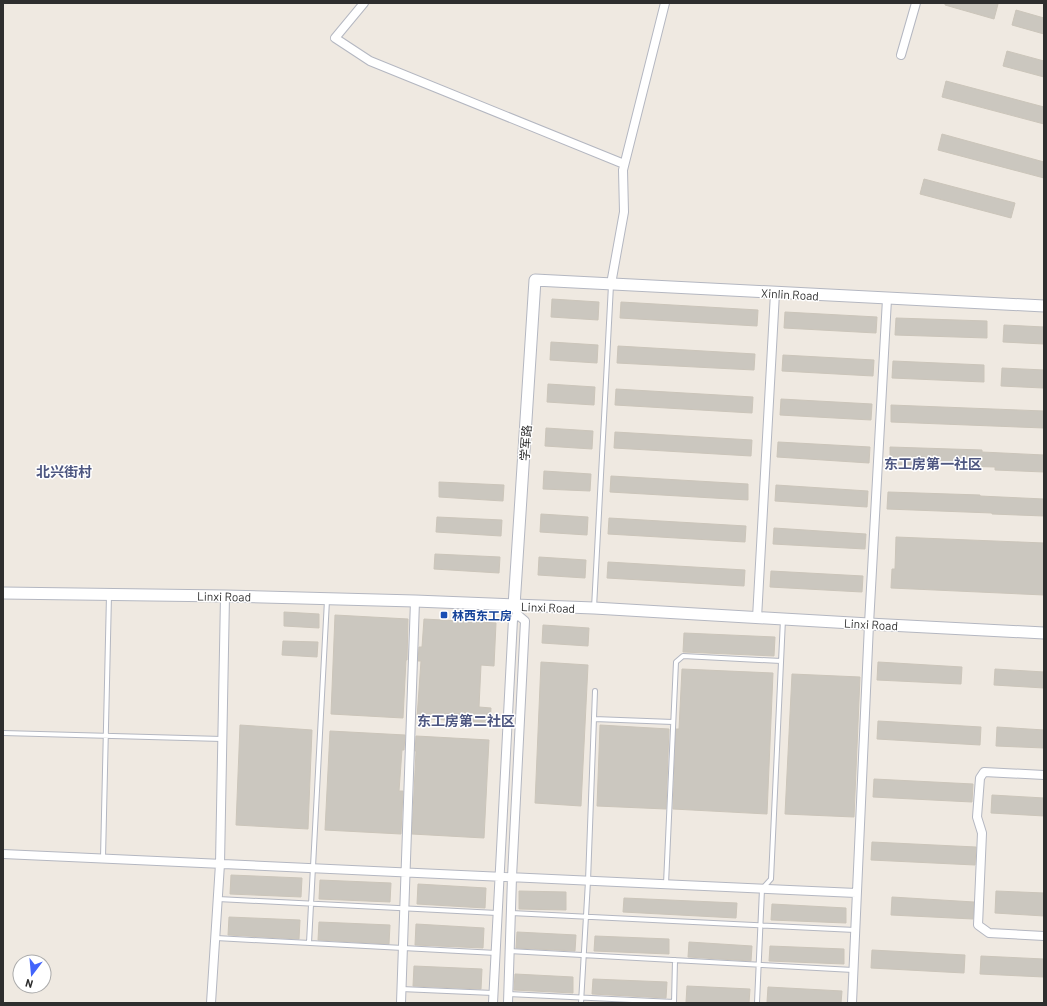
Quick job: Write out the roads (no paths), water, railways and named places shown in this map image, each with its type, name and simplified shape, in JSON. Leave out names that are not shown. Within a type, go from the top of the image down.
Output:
[{"type":"main road","name":"Xinlin Road","points":[[535,280],[1044,306]]},
{"type":"main road","name":"学军路","points":[[516,610],[535,280]]},
{"type":"main road","name":"Linxi Road","points":[[3,593],[225,596],[415,601],[516,610],[594,608],[1044,633]]},
{"type":"street","points":[[364,3],[335,38],[370,61],[624,164]]},
{"type":"street","points":[[611,284],[624,212],[624,164],[665,3]]},
{"type":"street","points":[[901,55],[916,3]]},
{"type":"street","points":[[757,618],[775,293]]},
{"type":"street","points":[[852,1003],[869,624],[887,299]]},
{"type":"street","points":[[211,1003],[220,864],[225,596]]},
{"type":"street","points":[[401,1003],[415,601]]},
{"type":"street","points":[[493,1003],[513,619],[516,610]]},
{"type":"street","points":[[508,1003],[510,913],[525,621],[516,610]]},
{"type":"street","points":[[1044,775],[984,772],[980,778],[977,817],[982,833],[978,925],[989,933],[1044,936]]},
{"type":"street","points":[[3,854],[856,893]]},
{"type":"lane","points":[[594,608],[611,284]]},
{"type":"lane","points":[[102,858],[109,595]]},
{"type":"lane","points":[[309,943],[327,598]]},
{"type":"lane","points":[[757,1003],[762,889],[771,879],[783,619]]},
{"type":"lane","points":[[666,884],[676,662],[683,656],[781,661]]},
{"type":"lane","points":[[581,1003],[588,881],[595,691]]},
{"type":"lane","points":[[594,719],[673,722]]},
{"type":"lane","points":[[3,733],[222,739]]},
{"type":"lane","points":[[218,899],[498,914]]},
{"type":"lane","points":[[510,913],[855,930]]},
{"type":"lane","points":[[216,938],[496,953]]},
{"type":"lane","points":[[509,951],[853,970]]},
{"type":"lane","points":[[508,994],[674,1003],[676,960]]},
{"type":"lane","points":[[401,989],[494,993]]},
{"type":"place","name":"林西东工房","points":[[444,615]]},
{"type":"district","name":"东工房第一社区","points":[[933,463]]},
{"type":"district","name":"北兴街村","points":[[64,471]]},
{"type":"district","name":"东工房第二社区","points":[[466,720]]}]
